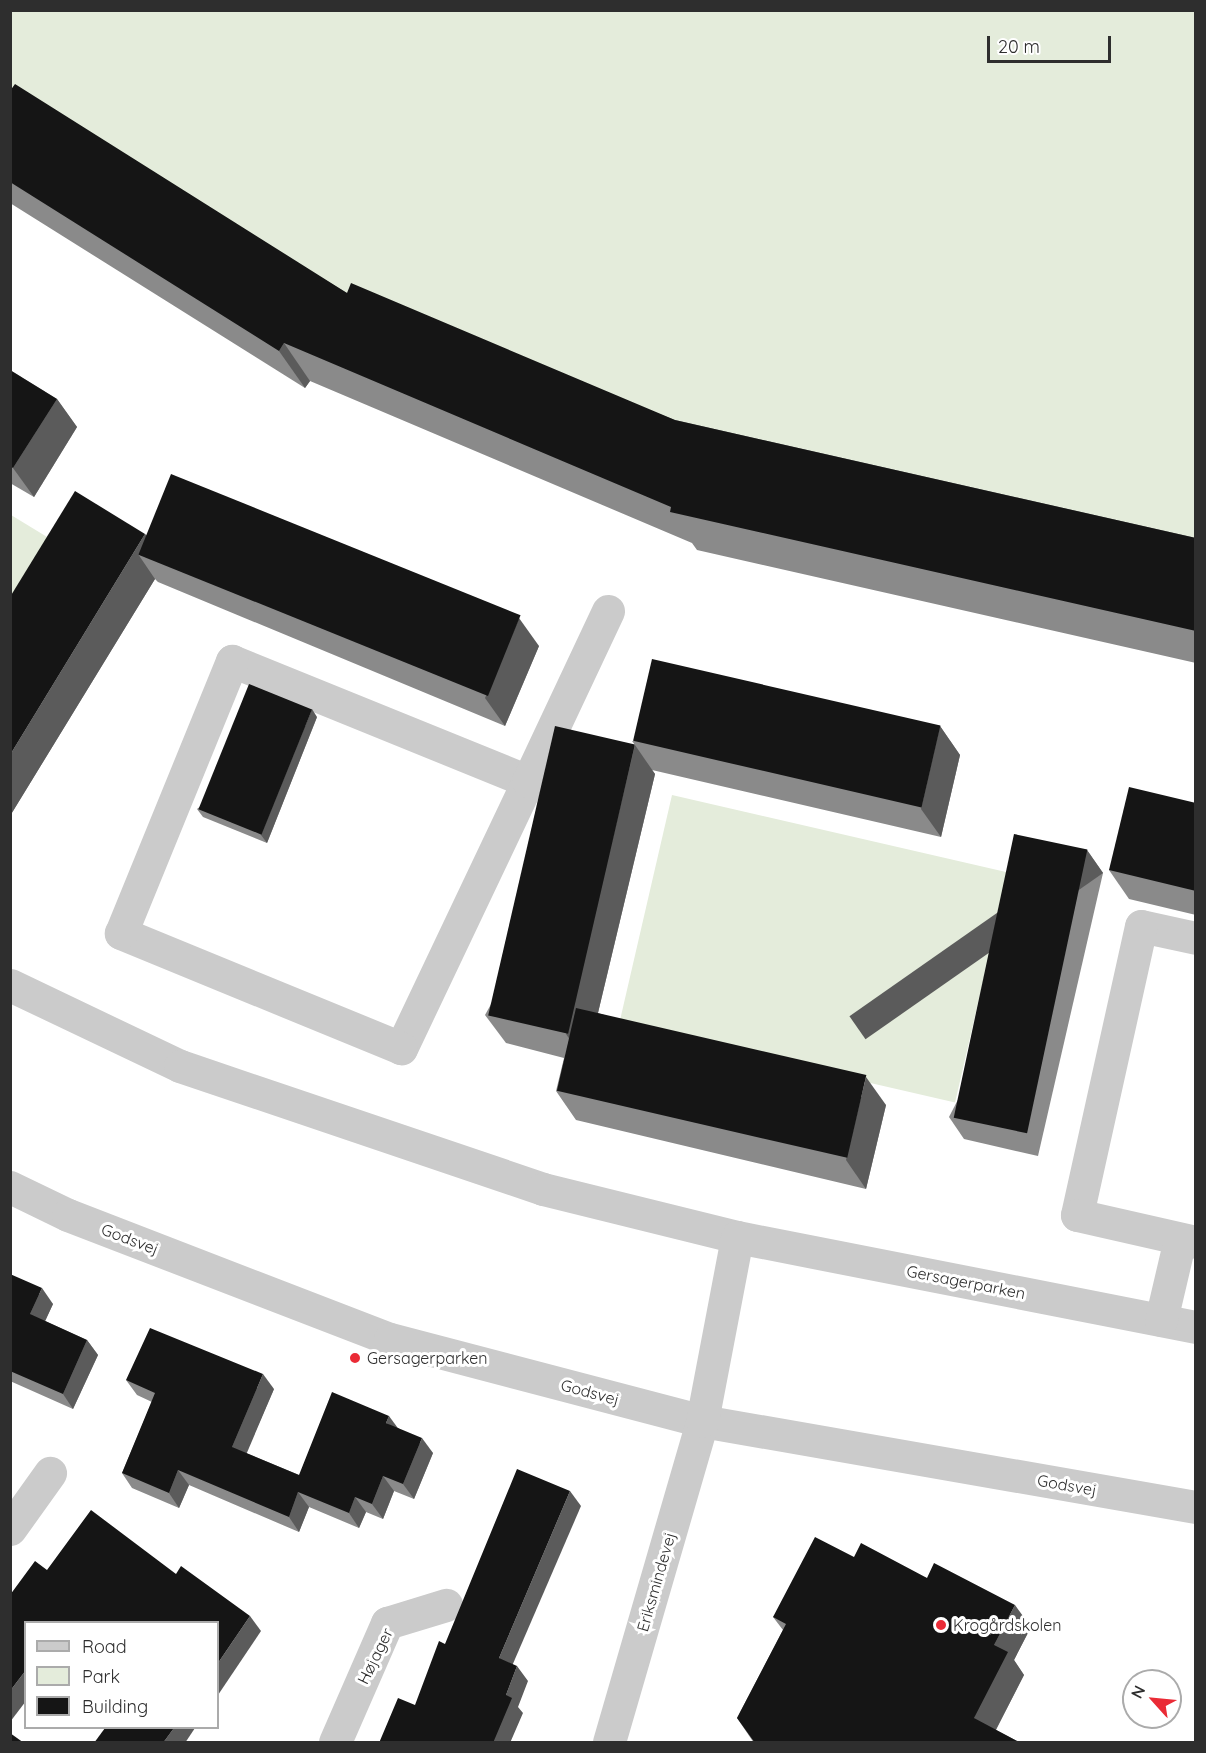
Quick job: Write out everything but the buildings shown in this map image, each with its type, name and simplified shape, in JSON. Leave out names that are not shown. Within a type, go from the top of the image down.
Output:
[{"type":"street","points":[[528,781],[232,661],[120,933],[401,1048],[528,781],[608,611]]},
{"type":"street","points":[[1161,1320],[1188,1240],[1077,1215],[1142,926],[1196,938]]},
{"type":"street","name":"Gersagerparken","points":[[10,985],[180,1066],[368,1132],[543,1189],[737,1237],[1196,1327]]},
{"type":"street","name":"Godsvej","points":[[10,1187],[68,1215],[390,1340],[702,1421],[1196,1507]]},
{"type":"street","points":[[702,1421],[737,1237]]},
{"type":"street","name":"Eriksmindevej","points":[[609,1743],[702,1421]]},
{"type":"street","points":[[10,1529],[50,1473]]},
{"type":"street","name":"Højager","points":[[335,1743],[387,1623],[447,1605]]},
{"type":"green space","points":[[10,11],[1195,11],[1195,570],[705,454],[366,308],[11,92]]},
{"type":"green space","points":[[11,515],[57,543],[11,618]]},
{"type":"green space","points":[[672,795],[1008,873],[955,1103],[619,1025]]},
{"type":"place","name":"Gersagerparken","points":[[355,1358]]},
{"type":"place","name":"Krogårdskolen","points":[[941,1625]]}]
